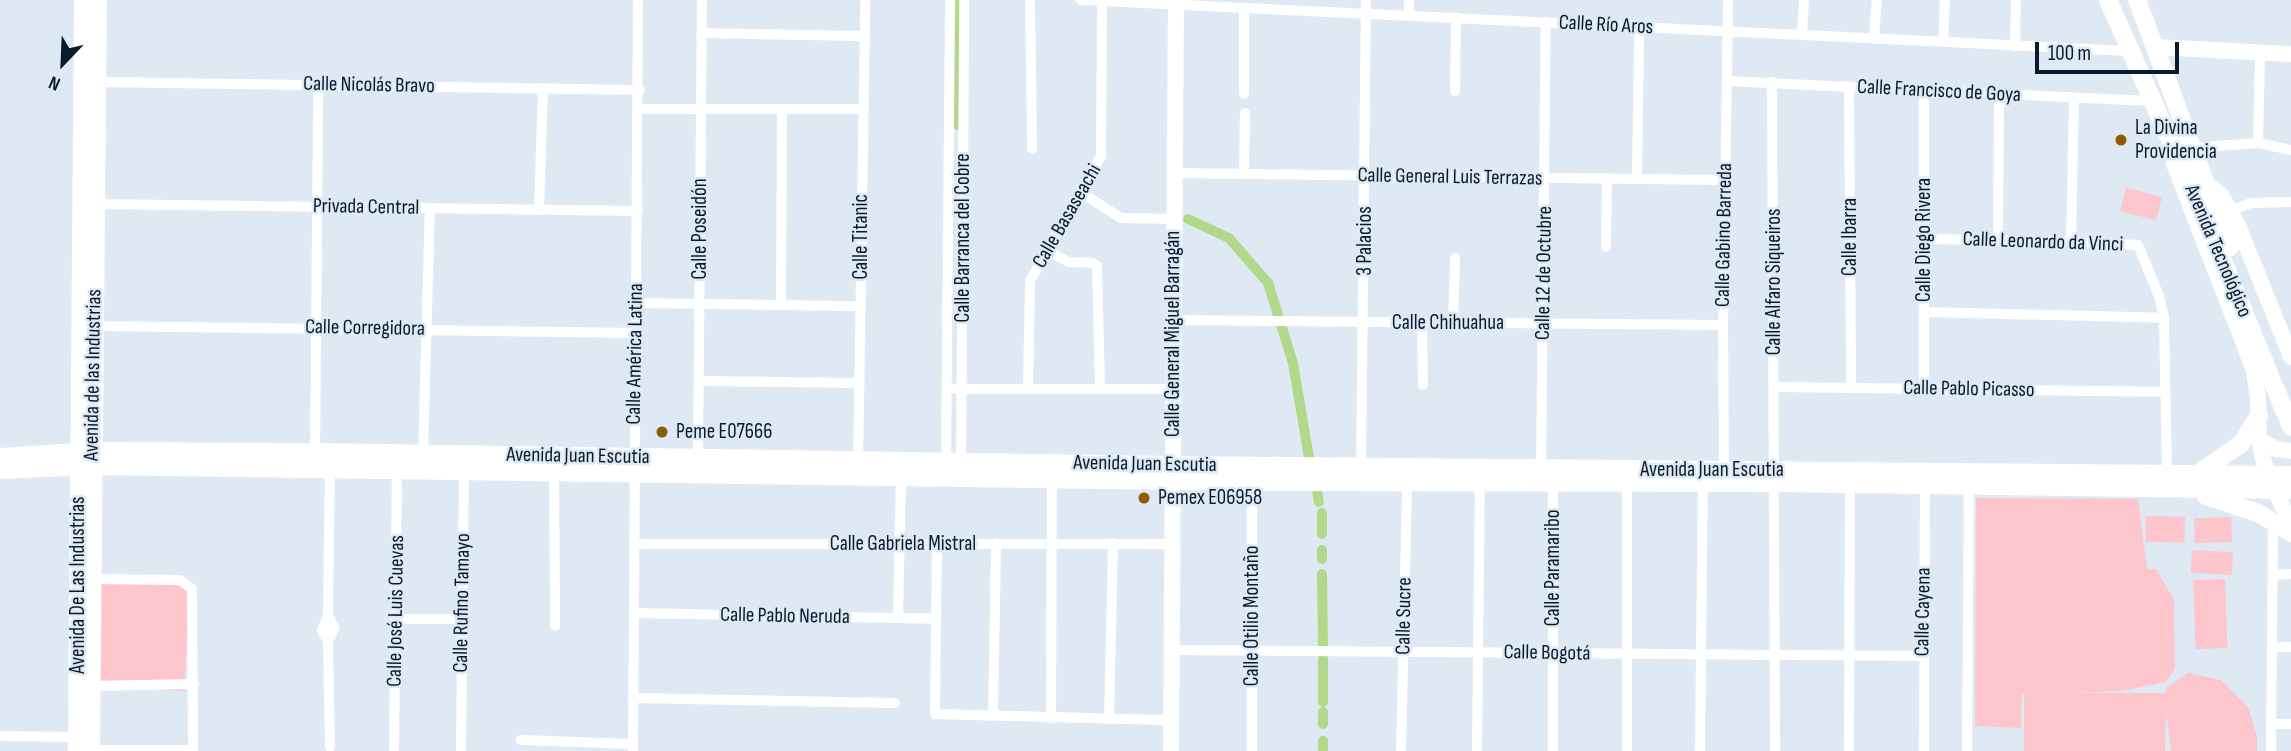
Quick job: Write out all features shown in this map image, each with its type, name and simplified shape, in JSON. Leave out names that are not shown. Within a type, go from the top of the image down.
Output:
[{"type":"main road","name":"Avenida Tecnológico","points":[[2108,0],[2172,147],[2221,241],[2291,396]]},
{"type":"main road","name":"Avenida Tecnológico","points":[[2137,0],[2204,181],[2221,241],[2291,427]]},
{"type":"main road","name":"Avenida De Las Industrias","points":[[77,744],[84,686],[78,498],[85,459],[90,3]]},
{"type":"main road","name":"Calle General Miguel Barragán","points":[[1171,751],[1176,3]]},
{"type":"main road","name":"Avenida de las Industrias","points":[[86,398],[94,326],[88,236],[95,204],[98,82],[90,32]]},
{"type":"main road","points":[[2156,47],[2291,54]]},
{"type":"main road","points":[[2172,147],[2181,188],[2254,370],[2259,440],[2277,485],[2282,523]]},
{"type":"main road","points":[[2204,181],[2221,195],[2230,211],[2291,357]]},
{"type":"main road","points":[[2195,475],[2232,453],[2259,415]]},
{"type":"main road","points":[[2259,440],[2277,449],[2291,451]]},
{"type":"main road","name":"Avenida Juan Escutia","points":[[0,457],[322,461],[423,455],[464,463]]},
{"type":"main road","name":"Avenida Juan Escutia","points":[[633,465],[698,457],[858,468],[901,476],[953,469],[1052,479],[1173,473],[1252,482],[1307,474]]},
{"type":"main road","name":"Avenida de las Industrias","points":[[85,459],[91,579],[84,686],[91,751]]},
{"type":"main road","name":"Avenida Juan Escutia","points":[[0,470],[47,467],[85,459]]},
{"type":"main road","name":"Avenida Juan Escutia","points":[[322,461],[397,470],[464,463],[1307,474],[1547,475],[1724,470],[1850,484],[1925,479],[1969,487],[2179,489],[2277,485],[2291,475]]},
{"type":"main road","points":[[47,467],[67,478],[78,498]]},
{"type":"main road","name":"Avenida Juan Escutia","points":[[1352,474],[1407,481],[1480,482],[1547,475],[1627,483],[1703,483],[1775,476],[1925,479],[2167,474],[2277,485]]},
{"type":"main road","points":[[2179,489],[2231,503],[2282,523],[2291,533]]},
{"type":"street","name":"Calle América Latina","points":[[632,747],[633,465],[640,109],[638,0]]},
{"type":"street","name":"Calle Poseidón","points":[[698,457],[702,0]]},
{"type":"street","name":"Calle Titanic","points":[[858,468],[864,0]]},
{"type":"street","name":"Calle Barranca del Cobre","points":[[950,0],[946,388],[953,469]]},
{"type":"street","name":"Calle Barranca del Cobre","points":[[953,469],[962,389],[964,0]]},
{"type":"street","points":[[1030,0],[1032,149]]},
{"type":"street","name":"Calle Río Aros","points":[[1082,0],[1244,8],[1366,6],[1409,14],[1456,17],[2130,51]]},
{"type":"street","points":[[1409,0],[1409,14]]},
{"type":"street","name":"Calle Gabino Barreda","points":[[1724,470],[1723,325],[1728,0]]},
{"type":"street","points":[[1802,35],[1804,0]]},
{"type":"street","points":[[1874,39],[1877,0]]},
{"type":"street","points":[[1943,42],[1945,0]]},
{"type":"street","points":[[2015,46],[2016,0]]},
{"type":"street","name":"Calle Basaseachi","points":[[1028,389],[1029,285],[1082,193],[1102,150],[1102,1]]},
{"type":"street","name":"3 Palacios","points":[[1352,474],[1364,322],[1366,6]]},
{"type":"street","points":[[1244,8],[1244,94]]},
{"type":"street","points":[[1455,91],[1456,17]]},
{"type":"street","name":"Calle 12 de Octubre","points":[[1546,22],[1544,324],[1547,475]]},
{"type":"street","points":[[1637,179],[1639,27]]},
{"type":"street","points":[[701,33],[863,36]]},
{"type":"street","points":[[2258,143],[2260,52]]},
{"type":"street","name":"Calle Francisco de Goya","points":[[1727,81],[2151,101]]},
{"type":"street","name":"Calle Nicolás Bravo","points":[[98,82],[640,90]]},
{"type":"street","name":"Calle Alfaro Siqueiros","points":[[1772,82],[1775,751]]},
{"type":"street","points":[[318,84],[317,327],[328,615],[334,628],[328,642],[330,747]]},
{"type":"street","name":"Calle Ibarra","points":[[1849,86],[1851,388]]},
{"type":"street","points":[[539,210],[542,88]]},
{"type":"street","name":"Calle Diego Rivera","points":[[1924,90],[1924,389]]},
{"type":"street","points":[[1998,240],[1999,94]]},
{"type":"street","points":[[2071,241],[2074,98]]},
{"type":"street","points":[[640,109],[862,110]]},
{"type":"street","points":[[781,305],[782,111]]},
{"type":"street","points":[[1244,174],[1245,113]]},
{"type":"street","points":[[2191,148],[2258,143],[2291,150]]},
{"type":"street","points":[[948,144],[963,144]]},
{"type":"street","name":"Calle General Luis Terrazas","points":[[1175,173],[1726,180]]},
{"type":"street","points":[[1606,179],[1606,247]]},
{"type":"street","points":[[1082,193],[1121,218],[1174,219]]},
{"type":"street","points":[[2230,211],[2251,203],[2291,202]]},
{"type":"street","name":"Privada Central","points":[[95,204],[638,211]]},
{"type":"street","points":[[423,455],[430,208]]},
{"type":"street","name":"Calle Leonardo da Vinci","points":[[1924,239],[2071,241],[2138,245],[2159,296],[2164,318],[2167,474]]},
{"type":"street","points":[[947,250],[962,250]]},
{"type":"street","points":[[1047,250],[1065,261],[1092,263],[1097,266],[1100,389]]},
{"type":"street","points":[[1454,323],[1455,258]]},
{"type":"street","points":[[636,303],[860,306]]},
{"type":"street","points":[[1925,312],[2164,318]]},
{"type":"street","name":"Calle Chihuahua","points":[[1173,320],[1723,325]]},
{"type":"street","points":[[1422,323],[1423,385]]},
{"type":"street","name":"Calle Corregidora","points":[[94,326],[636,333]]},
{"type":"street","points":[[699,380],[860,383]]},
{"type":"street","name":"Calle Pablo Picasso","points":[[1774,387],[2164,392]]},
{"type":"street","points":[[946,388],[1173,389]]},
{"type":"street","name":"Calle Rufino Tamayo","points":[[461,751],[464,463]]},
{"type":"street","points":[[554,464],[555,626]]},
{"type":"street","name":"Calle José Luis Cuevas","points":[[394,751],[397,470]]},
{"type":"street","name":"Calle Paramaribo","points":[[1547,475],[1552,751]]},
{"type":"street","points":[[898,618],[901,476]]},
{"type":"street","points":[[1051,718],[1052,479]]},
{"type":"street","name":"Calle Cayena","points":[[1924,751],[1925,479]]},
{"type":"street","name":"Calle Sucre","points":[[1401,751],[1407,481]]},
{"type":"street","name":"Calle Otilio Montaño","points":[[1252,482],[1252,751]]},
{"type":"street","points":[[1477,751],[1480,482]]},
{"type":"street","points":[[1627,483],[1627,751]]},
{"type":"street","points":[[1700,751],[1703,483]]},
{"type":"street","points":[[1849,751],[1850,484]]},
{"type":"street","points":[[1967,751],[1969,487]]},
{"type":"street","points":[[2271,751],[2273,575],[2282,523]]},
{"type":"street","points":[[993,716],[996,543]]},
{"type":"street","points":[[1109,719],[1113,543]]},
{"type":"street","name":"Calle Gabriela Mistral","points":[[634,544],[1173,544]]},
{"type":"street","points":[[937,544],[934,714],[1171,720]]},
{"type":"street","points":[[2273,575],[2291,574]]},
{"type":"street","points":[[91,579],[180,580],[190,585],[194,595],[193,751],[91,751]]},
{"type":"street","name":"Calle Pablo Neruda","points":[[634,613],[935,618]]},
{"type":"street","points":[[397,619],[461,619]]},
{"type":"street","points":[[2273,647],[2291,647]]},
{"type":"street","name":"Calle Bogotá","points":[[1171,650],[1923,656]]},
{"type":"street","points":[[84,686],[194,684]]},
{"type":"street","points":[[633,698],[895,703]]},
{"type":"street","points":[[2271,724],[2291,724]]},
{"type":"street","points":[[0,736],[77,744]]},
{"type":"street","points":[[521,740],[632,747]]},
{"type":"shaded area","points":[[2126,188],[2162,197],[2156,220],[2120,211]]},
{"type":"shaded area","points":[[1976,498],[2138,499],[2147,569],[2156,569],[2174,600],[2175,668],[2166,682],[2121,691],[2072,693],[2165,693],[2166,688],[2188,673],[2221,680],[2248,707],[2257,736],[2257,751],[2171,751],[2166,710],[2165,751],[2024,751],[2022,693],[2021,728],[1975,726]]},
{"type":"shaded area","points":[[2146,516],[2185,517],[2185,543],[2146,542]]},
{"type":"shaded area","points":[[2231,517],[2232,542],[2195,543],[2194,518]]},
{"type":"shaded area","points":[[2192,550],[2233,552],[2232,575],[2191,573]]},
{"type":"shaded area","points":[[91,579],[190,584],[184,691],[85,686]]},
{"type":"shaded area","points":[[2225,579],[2227,648],[2195,649],[2193,580]]},
{"type":"waterway","points":[[956,0],[958,125]]},
{"type":"waterway","points":[[1188,219],[1229,238],[1268,283],[1293,363],[1309,458]]},
{"type":"waterway","points":[[1317,490],[1319,502]]},
{"type":"waterway","points":[[1322,513],[1322,534]]},
{"type":"waterway","points":[[1322,550],[1322,559]]},
{"type":"waterway","points":[[1322,574],[1323,644]]},
{"type":"waterway","points":[[1323,659],[1323,702]]},
{"type":"waterway","points":[[1323,712],[1323,724]]},
{"type":"waterway","points":[[1323,741],[1323,751]]},
{"type":"place","name":"La Divina Providencia","points":[[2121,140]]},
{"type":"place","name":"Peme E07666","points":[[662,432]]},
{"type":"place","name":"Pemex E06958","points":[[1144,498]]}]
